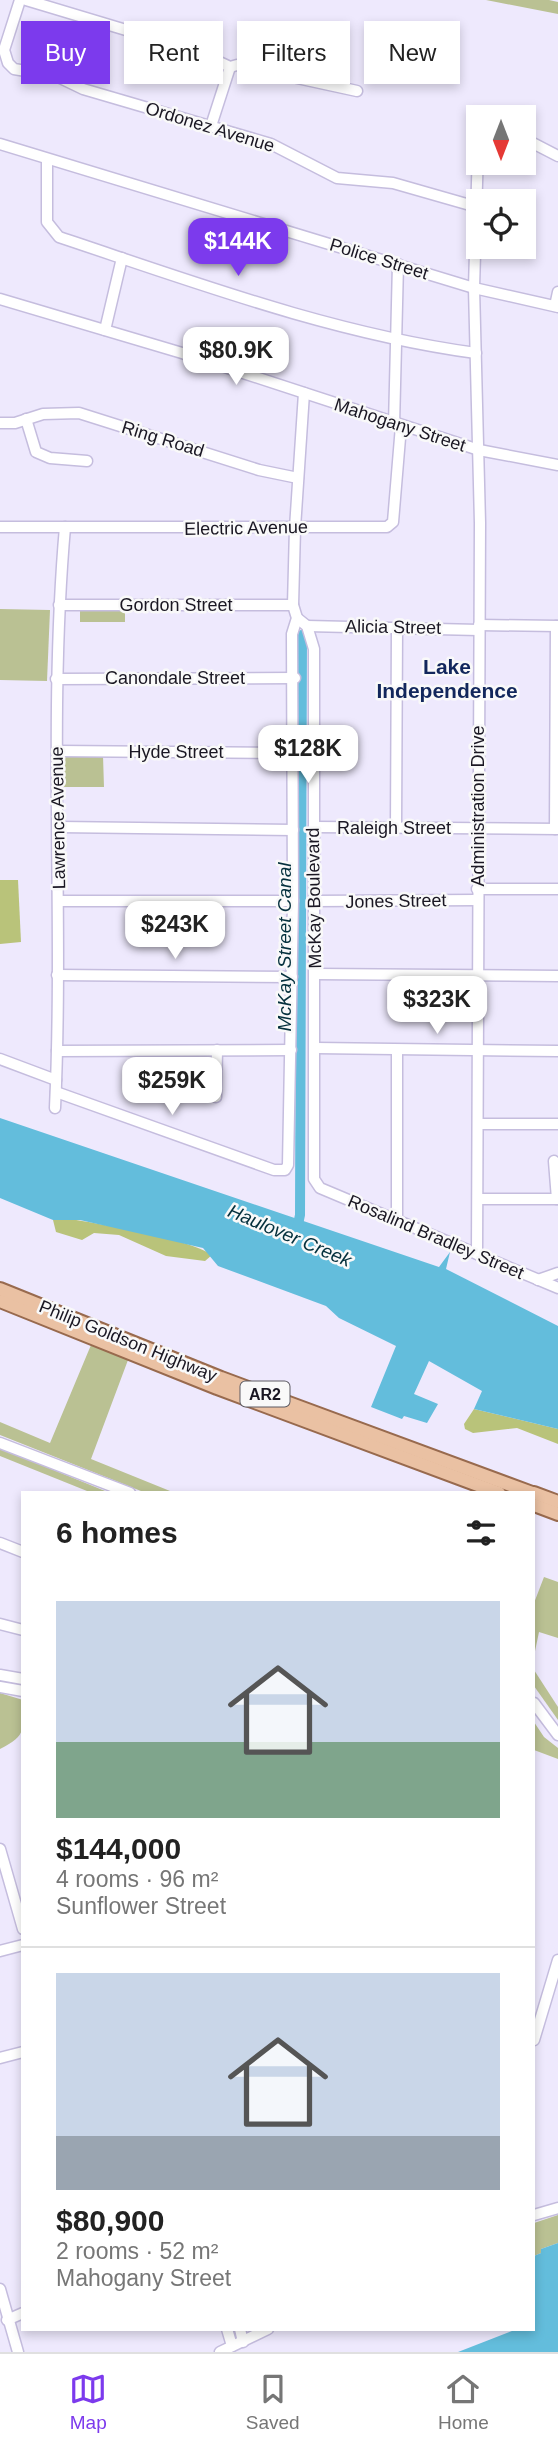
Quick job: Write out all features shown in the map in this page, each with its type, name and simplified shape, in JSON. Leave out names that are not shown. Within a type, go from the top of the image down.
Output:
[{"type":"main road","name":"Philip Goldson Highway","points":[[0,1289],[221,1378],[528,1491]]},
{"type":"main road","name":"Philip Goldson Highway","points":[[0,1301],[217,1388],[494,1491]]},
{"type":"main road","name":"Philip Goldson Highway","points":[[535,1494],[558,1502]]},
{"type":"main road","points":[[535,1505],[558,1514]]},
{"type":"street","name":"Ordonez Avenue","points":[[20,0],[4,50],[8,63],[14,69],[56,76],[83,89],[271,144],[337,178],[393,183],[466,204]]},
{"type":"street","points":[[26,0],[124,29]]},
{"type":"street","points":[[223,64],[357,91]]},
{"type":"street","points":[[211,126],[230,67]]},
{"type":"street","name":"Police Street","points":[[0,144],[474,288],[556,306]]},
{"type":"street","points":[[536,145],[558,156]]},
{"type":"street","points":[[47,159],[47,222],[50,230],[59,237],[312,317],[397,339],[475,353]]},
{"type":"street","points":[[105,330],[122,258]]},
{"type":"street","name":"Administration Drive","points":[[475,259],[479,450],[477,1254]]},
{"type":"street","name":"Electric Avenue","points":[[0,527],[391,526],[398,426],[398,264]]},
{"type":"street","points":[[556,306],[558,292]]},
{"type":"street","name":"Mahogany Street","points":[[0,299],[304,393],[398,426],[479,450],[558,465]]},
{"type":"street","name":"McKay Boulevard","points":[[56,1092],[274,1170],[285,1170],[289,1158],[293,901],[295,678],[292,634],[297,618],[293,605],[295,528],[304,393]]},
{"type":"street","name":"Ring Road","points":[[0,423],[43,414],[79,413],[259,470],[299,478]]},
{"type":"street","points":[[26,419],[36,452],[42,456],[87,461]]},
{"type":"street","name":"Lawrence Avenue","points":[[55,1108],[59,901],[56,679],[65,527]]},
{"type":"street","name":"Gordon Street","points":[[59,605],[293,605]]},
{"type":"street","points":[[297,618],[307,626]]},
{"type":"street","name":"McKay Boulevard","points":[[307,626],[314,649],[316,1184]]},
{"type":"street","name":"Alicia Street","points":[[307,626],[557,626]]},
{"type":"street","points":[[557,626],[557,829]]},
{"type":"street","points":[[396,828],[397,628]]},
{"type":"street","name":"Canondale Street","points":[[56,679],[295,678]]},
{"type":"street","name":"Hyde Street","points":[[58,751],[294,753]]},
{"type":"street","points":[[59,827],[293,830]]},
{"type":"street","name":"Raleigh Street","points":[[314,827],[557,829]]},
{"type":"street","points":[[477,888],[558,888]]},
{"type":"street","name":"Jones Street","points":[[315,901],[477,900]]},
{"type":"street","points":[[59,901],[293,901]]},
{"type":"street","points":[[315,974],[558,976]]},
{"type":"street","points":[[57,975],[292,977]]},
{"type":"street","points":[[316,1048],[558,1051]]},
{"type":"street","points":[[216,1097],[218,1050]]},
{"type":"street","points":[[57,1051],[291,1050]]},
{"type":"street","points":[[397,1050],[397,1220]]},
{"type":"street","points":[[0,1059],[56,1080]]},
{"type":"street","points":[[478,1124],[558,1124]]},
{"type":"street","points":[[479,1199],[557,1199],[554,1161]]},
{"type":"street","name":"Rosalind Bradley Street","points":[[316,1184],[558,1288]]},
{"type":"street","points":[[538,1280],[558,1273]]},
{"type":"street","points":[[0,1443],[125,1491]]},
{"type":"street","points":[[0,1543],[21,1551]]},
{"type":"street","points":[[0,1624],[21,1629]]},
{"type":"street","points":[[0,1675],[21,1679]]},
{"type":"street","points":[[0,1687],[21,1691]]},
{"type":"street","points":[[535,1704],[558,1735]]},
{"type":"street","points":[[0,1849],[21,1922]]},
{"type":"street","points":[[0,1951],[21,1946]]},
{"type":"street","points":[[535,2037],[558,1960]]},
{"type":"street","points":[[0,2058],[21,2053]]},
{"type":"street","points":[[535,2216],[558,2208]]},
{"type":"street","points":[[0,2289],[18,2352]]},
{"type":"street","points":[[7,2319],[21,2314]]},
{"type":"street","points":[[228,2331],[232,2346]]},
{"type":"street","points":[[240,2331],[243,2342]]},
{"type":"street","points":[[219,2352],[264,2331]]},
{"type":"green space","points":[[486,0],[549,0],[558,2],[558,14]]},
{"type":"green space","points":[[80,607],[125,607],[125,622],[80,622]]},
{"type":"green space","points":[[0,609],[50,610],[47,681],[0,680]]},
{"type":"green space","points":[[103,756],[104,787],[63,787],[64,757]]},
{"type":"green space","points":[[0,880],[18,880],[21,942],[0,944]]},
{"type":"green space","points":[[62,1218],[163,1237],[212,1255],[205,1261],[166,1256],[119,1235],[94,1233],[82,1240],[56,1232],[53,1220]]},
{"type":"green space","points":[[91,1345],[128,1360],[91,1459],[170,1491],[141,1491],[0,1435],[0,1422],[50,1443]]},
{"type":"green space","points":[[474,1409],[558,1429],[558,1444],[517,1428],[473,1433],[465,1429],[464,1424]]},
{"type":"green space","points":[[0,1448],[105,1491],[87,1491],[0,1456]]},
{"type":"green space","points":[[544,1577],[558,1582],[558,1638],[539,1632],[535,1651],[535,1600]]},
{"type":"green space","points":[[535,1672],[558,1707],[558,1720],[535,1687]]},
{"type":"green space","points":[[0,1693],[21,1699],[21,1732],[15,1740],[0,1749]]},
{"type":"green space","points":[[535,1724],[544,1737],[558,1748],[558,1759],[535,1750]]},
{"type":"green space","points":[[558,2215],[558,2243],[541,2249],[541,2253],[535,2256],[535,2223]]},
{"type":"water","name":"Haulover Creek","points":[[0,1118],[439,1267],[450,1252],[446,1269],[558,1326],[558,1429],[474,1409],[482,1391],[429,1361],[414,1394],[438,1404],[427,1423],[404,1416],[402,1419],[371,1407],[396,1346],[339,1318],[326,1306],[218,1266],[203,1248],[80,1220],[53,1220],[0,1198]]},
{"type":"water","points":[[558,2243],[558,2352],[458,2352],[512,2331],[535,2331],[535,2256],[541,2253],[541,2249]]},
{"type":"waterway","name":"McKay Street Canal","points":[[297,1229],[300,1215],[302,635]]},
{"type":"district","name":"Lake Independence","points":[[447,679]]}]
